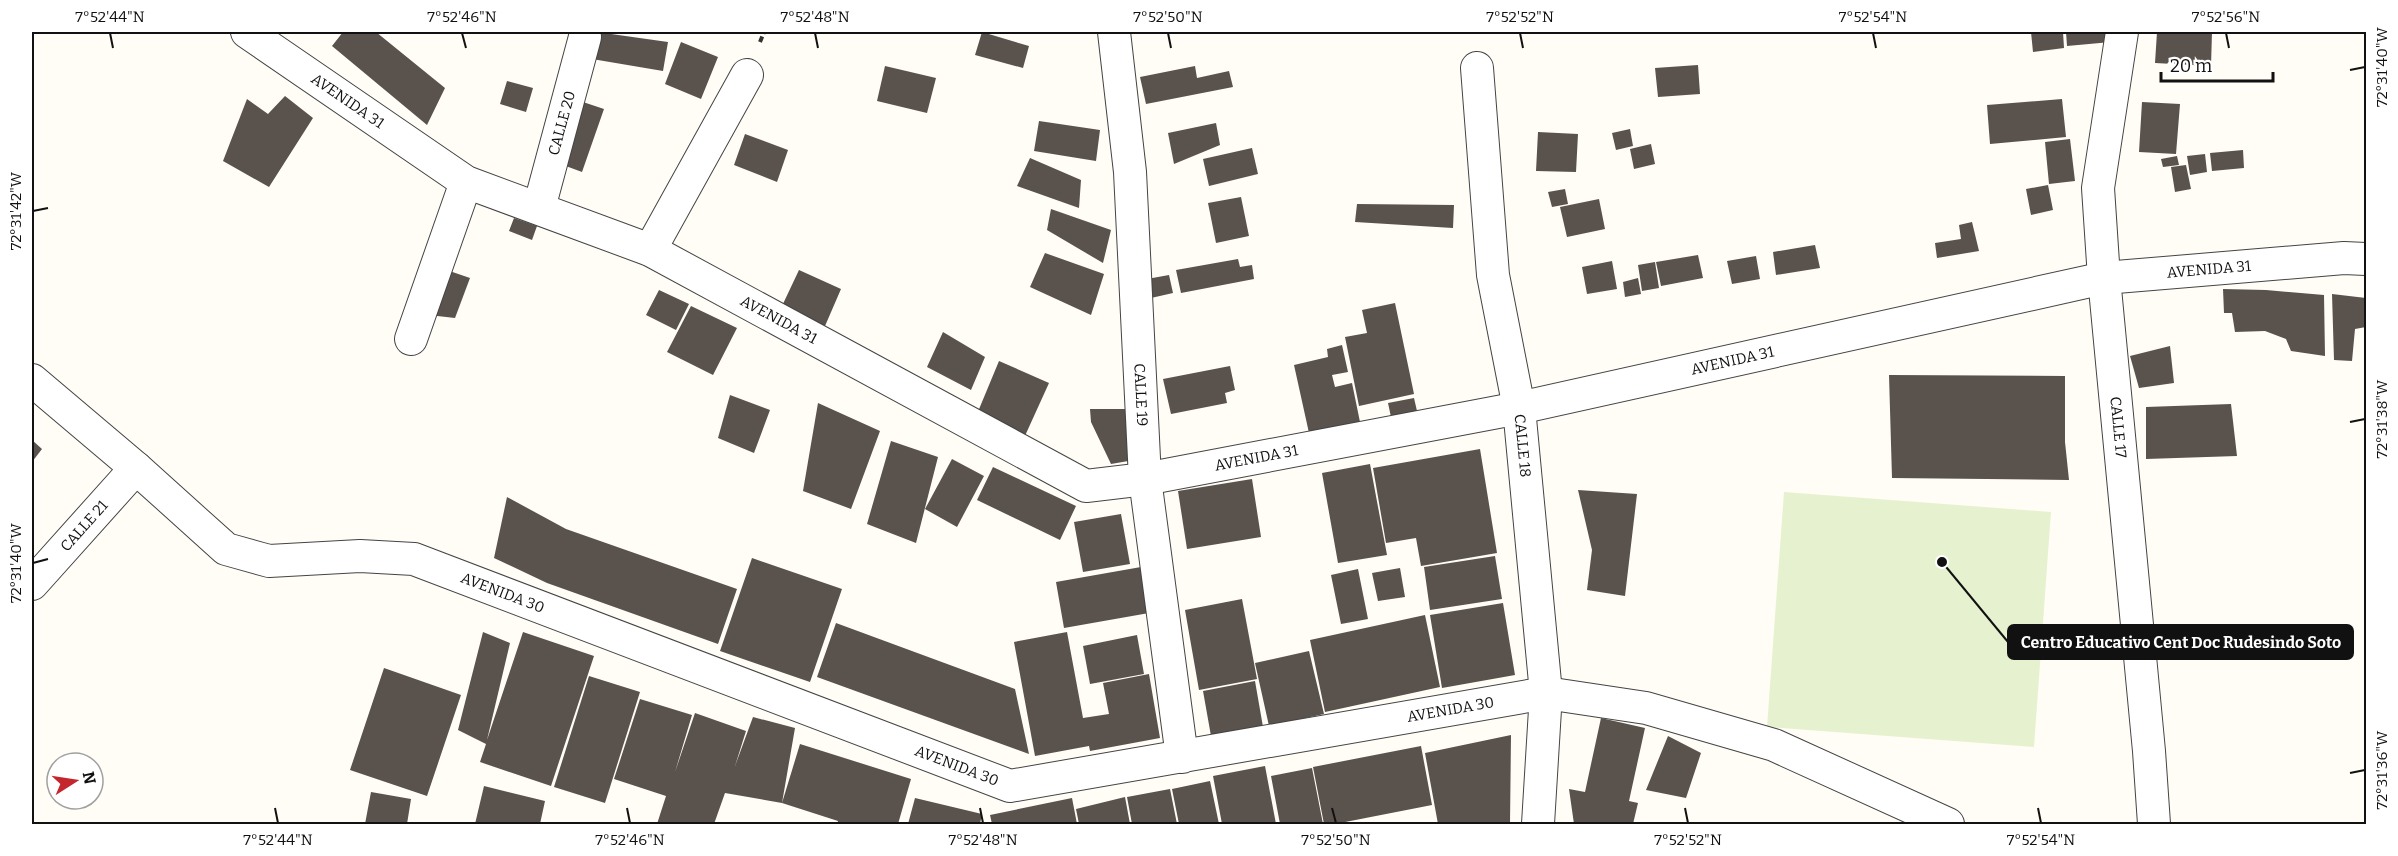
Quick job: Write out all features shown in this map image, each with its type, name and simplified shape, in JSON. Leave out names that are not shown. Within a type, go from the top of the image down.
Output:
[{"type":"street","name":"AVENIDA 31","points":[[247,32],[466,182],[650,250],[1086,486],[1145,479],[1519,408],[2104,278],[2344,258],[2367,259]]},
{"type":"street","name":"CALLE 19","points":[[1114,32],[1130,172],[1145,479],[1182,757]]},
{"type":"street","name":"CALLE 17","points":[[2122,32],[2098,188],[2104,278],[2154,825]]},
{"type":"street","name":"CALLE 20","points":[[539,208],[585,37]]},
{"type":"street","name":"CALLE 18","points":[[1477,68],[1493,275],[1519,408],[1546,693],[1538,825]]},
{"type":"street","points":[[650,250],[747,75]]},
{"type":"street","points":[[411,339],[466,182]]},
{"type":"street","name":"AVENIDA 30","points":[[32,380],[136,468],[226,549],[269,561],[360,556],[414,559],[1010,786],[1546,693],[1646,708],[1774,745],[1948,825]]},
{"type":"street","name":"CALLE 21","points":[[32,584],[136,468]]},
{"type":"green space","points":[[1784,492],[2051,512],[2034,747],[1767,727]]},
{"type":"building","points":[[343,32],[376,32],[445,88],[427,125],[332,46]]},
{"type":"building","points":[[597,32],[668,42],[663,71],[592,59]]},
{"type":"building","points":[[982,32],[1029,46],[1023,68],[975,55]]},
{"type":"building","points":[[2031,32],[2063,32],[2064,48],[2033,52]]},
{"type":"building","points":[[2066,32],[2110,32],[2111,42],[2067,46]]},
{"type":"building","points":[[2157,32],[2212,32],[2211,66],[2155,63]]},
{"type":"building","points":[[681,42],[718,57],[701,99],[665,84]]},
{"type":"building","points":[[1698,65],[1700,94],[1658,97],[1655,68]]},
{"type":"building","points":[[885,66],[936,78],[927,113],[877,101]]},
{"type":"building","points":[[1195,66],[1197,78],[1229,71],[1233,87],[1146,104],[1140,77]]},
{"type":"building","points":[[507,81],[533,88],[526,112],[500,104]]},
{"type":"building","points":[[285,96],[313,118],[269,187],[223,161],[247,99],[268,114]]},
{"type":"building","points":[[2062,99],[2066,137],[1990,144],[1987,105]]},
{"type":"building","points":[[577,100],[604,109],[582,172],[555,162]]},
{"type":"building","points":[[2142,102],[2180,104],[2176,154],[2139,152]]},
{"type":"building","points":[[1039,121],[1100,130],[1096,161],[1034,151]]},
{"type":"building","points":[[1216,123],[1220,145],[1174,164],[1168,133]]},
{"type":"building","points":[[1630,129],[1633,146],[1616,150],[1612,133]]},
{"type":"building","points":[[1538,132],[1578,134],[1576,172],[1536,171]]},
{"type":"building","points":[[745,134],[788,150],[777,182],[734,165]]},
{"type":"building","points":[[2070,139],[2075,181],[2049,184],[2045,142]]},
{"type":"building","points":[[1651,144],[1655,164],[1634,169],[1630,149]]},
{"type":"building","points":[[1252,148],[1258,174],[1209,186],[1203,159]]},
{"type":"building","points":[[2243,150],[2244,168],[2212,171],[2210,153]]},
{"type":"building","points":[[2205,154],[2207,172],[2190,175],[2187,156]]},
{"type":"building","points":[[2177,156],[2179,165],[2163,167],[2161,159]]},
{"type":"building","points":[[1030,158],[1081,180],[1079,208],[1017,186]]},
{"type":"building","points":[[2186,165],[2191,189],[2175,192],[2171,167]]},
{"type":"building","points":[[2048,185],[2053,210],[2031,215],[2026,189]]},
{"type":"building","points":[[1565,189],[1568,204],[1552,207],[1548,192]]},
{"type":"building","points":[[1241,197],[1249,236],[1216,243],[1208,203]]},
{"type":"building","points":[[1599,199],[1605,229],[1567,237],[1560,207]]},
{"type":"building","points":[[1357,204],[1454,205],[1453,228],[1355,222]]},
{"type":"building","points":[[1051,209],[1111,230],[1103,263],[1047,230]]},
{"type":"building","points":[[514,218],[537,226],[532,240],[509,231]]},
{"type":"building","points":[[1972,222],[1979,251],[1937,258],[1935,243],[1961,239],[1959,225]]},
{"type":"building","points":[[1815,245],[1820,268],[1776,275],[1773,252]]},
{"type":"building","points":[[1045,253],[1104,274],[1091,315],[1030,287]]},
{"type":"building","points":[[1698,255],[1703,278],[1661,286],[1656,262]]},
{"type":"building","points":[[1756,256],[1760,279],[1732,284],[1727,261]]},
{"type":"building","points":[[1238,259],[1240,267],[1252,265],[1254,279],[1181,293],[1176,270]]},
{"type":"building","points":[[1612,261],[1617,289],[1587,294],[1582,267]]},
{"type":"building","points":[[1655,262],[1659,288],[1642,291],[1638,265]]},
{"type":"building","points":[[429,264],[470,278],[455,318],[411,313]]},
{"type":"building","points":[[799,270],[841,289],[825,326],[782,306]]},
{"type":"building","points":[[1169,275],[1173,293],[1151,298],[1147,279]]},
{"type":"building","points":[[1638,278],[1641,294],[1625,297],[1623,282]]},
{"type":"building","points":[[2223,289],[2324,295],[2325,356],[2291,351],[2286,339],[2265,331],[2235,332],[2232,313],[2224,313]]},
{"type":"building","points":[[659,290],[689,304],[676,330],[646,315]]},
{"type":"building","points":[[2332,294],[2366,298],[2366,327],[2355,329],[2352,361],[2334,360]]},
{"type":"building","points":[[1395,303],[1414,394],[1359,406],[1345,337],[1367,333],[1362,310]]},
{"type":"building","points":[[691,306],[737,328],[713,375],[667,352]]},
{"type":"building","points":[[943,332],[985,357],[971,390],[927,367]]},
{"type":"building","points":[[1342,345],[1348,372],[1332,375],[1335,387],[1352,383],[1360,422],[1309,433],[1294,365],[1328,357],[1327,349]]},
{"type":"building","points":[[2170,346],[2174,383],[2139,388],[2130,356]]},
{"type":"building","points":[[999,361],[1049,383],[1024,438],[977,414]]},
{"type":"building","points":[[1230,366],[1235,390],[1225,393],[1227,403],[1171,414],[1163,379]]},
{"type":"building","points":[[1889,375],[2065,376],[2065,442],[2069,480],[1892,478]]},
{"type":"building","points":[[730,395],[770,410],[754,453],[718,438]]},
{"type":"building","points":[[1414,398],[1417,411],[1391,417],[1388,403]]},
{"type":"building","points":[[818,403],[880,431],[851,509],[803,491]]},
{"type":"building","points":[[2231,404],[2237,456],[2146,459],[2146,407]]},
{"type":"building","points":[[1090,409],[1133,409],[1134,460],[1111,464],[1091,422]]},
{"type":"building","points":[[32,440],[42,449],[32,462]]},
{"type":"building","points":[[891,441],[938,457],[916,543],[867,524]]},
{"type":"building","points":[[1480,449],[1497,553],[1421,566],[1416,538],[1386,543],[1373,468]]},
{"type":"building","points":[[952,459],[984,476],[957,527],[925,509]]},
{"type":"building","points":[[1370,464],[1387,555],[1338,563],[1322,473]]},
{"type":"building","points":[[993,467],[1076,506],[1060,540],[977,500]]},
{"type":"building","points":[[1252,479],[1261,537],[1187,549],[1178,491]]},
{"type":"building","points":[[1578,490],[1637,494],[1625,596],[1587,590],[1592,550]]},
{"type":"building","points":[[507,497],[566,529],[737,589],[718,644],[547,583],[494,558]]},
{"type":"building","points":[[1121,514],[1130,564],[1083,572],[1074,522]]},
{"type":"building","points":[[1495,556],[1502,599],[1430,610],[1424,567]]},
{"type":"building","points":[[752,558],[842,589],[810,682],[720,651]]},
{"type":"building","points":[[1141,567],[1149,613],[1064,628],[1056,582]]},
{"type":"building","points":[[1400,568],[1405,597],[1378,601],[1372,573]]},
{"type":"building","points":[[1358,569],[1368,619],[1341,624],[1331,575]]},
{"type":"building","points":[[1242,599],[1257,679],[1199,690],[1185,610]]},
{"type":"building","points":[[1503,603],[1515,675],[1442,688],[1430,615]]},
{"type":"building","points":[[1425,615],[1440,687],[1325,712],[1310,640]]},
{"type":"building","points":[[836,623],[1015,689],[1029,754],[817,677]]},
{"type":"building","points":[[483,632],[510,643],[487,740],[523,632],[594,656],[551,786],[480,762],[486,744],[458,730]]},
{"type":"building","points":[[1067,632],[1083,718],[1109,714],[1103,683],[1149,674],[1160,738],[1090,751],[1089,746],[1035,756],[1014,642]]},
{"type":"building","points":[[1137,635],[1144,674],[1090,684],[1083,646]]},
{"type":"building","points":[[1309,651],[1324,714],[1269,726],[1255,663]]},
{"type":"building","points":[[384,668],[461,695],[427,796],[350,770]]},
{"type":"building","points":[[589,676],[640,692],[605,803],[554,787]]},
{"type":"building","points":[[1255,681],[1263,727],[1211,736],[1203,691]]},
{"type":"building","points":[[640,699],[692,715],[675,772],[695,713],[746,731],[735,766],[753,717],[795,728],[782,803],[725,793],[714,824],[657,824],[666,796],[614,779]]},
{"type":"building","points":[[1601,718],[1645,728],[1629,801],[1638,803],[1633,824],[1574,824],[1569,789],[1585,792]]},
{"type":"building","points":[[1511,735],[1510,824],[1438,824],[1425,753]]},
{"type":"building","points":[[1668,736],[1701,753],[1686,798],[1646,790]]},
{"type":"building","points":[[800,744],[911,779],[898,824],[837,824],[838,821],[782,803]]},
{"type":"building","points":[[1421,746],[1432,805],[1335,824],[1324,824],[1313,767]]},
{"type":"building","points":[[1265,766],[1276,824],[1222,824],[1213,776]]},
{"type":"building","points":[[1312,768],[1323,824],[1280,824],[1271,776]]},
{"type":"building","points":[[1210,781],[1219,824],[1179,824],[1172,789]]},
{"type":"building","points":[[484,786],[545,801],[540,824],[475,824]]},
{"type":"building","points":[[1170,789],[1177,824],[1132,824],[1127,797]]},
{"type":"building","points":[[371,792],[411,799],[407,824],[365,824]]},
{"type":"building","points":[[1125,797],[1130,824],[1079,824],[1076,809]]},
{"type":"building","points":[[915,798],[982,814],[980,824],[908,824]]},
{"type":"building","points":[[1072,798],[1077,824],[992,824],[990,815]]},
{"type":"place","name":"Centro Educativo Cent Doc Rudesindo Soto","points":[[1942,562]]}]
